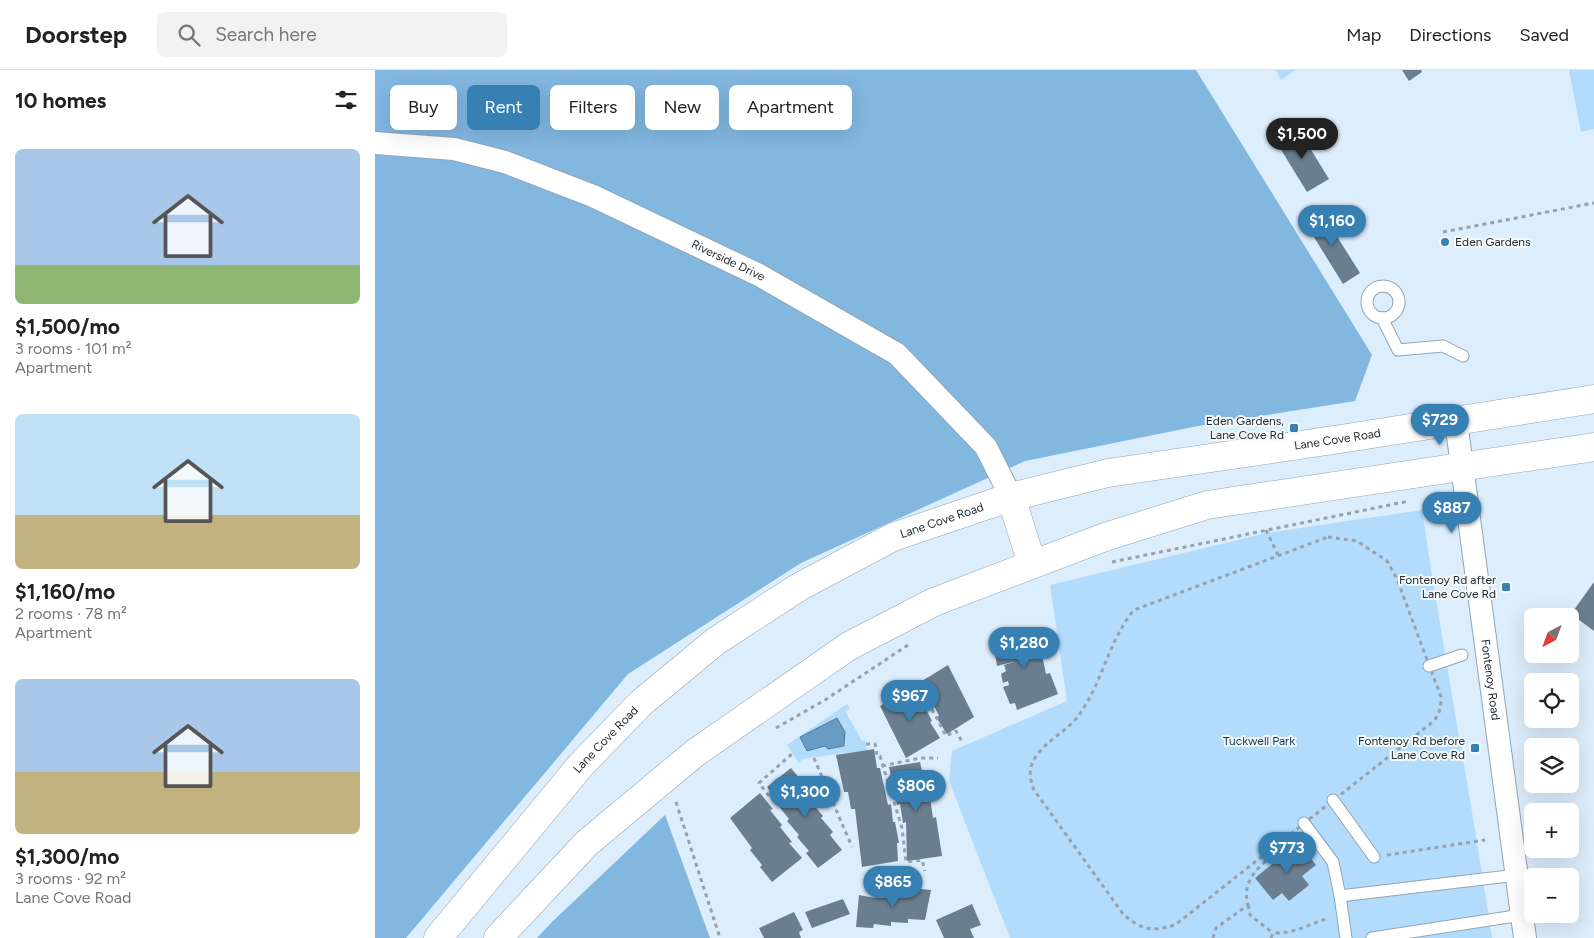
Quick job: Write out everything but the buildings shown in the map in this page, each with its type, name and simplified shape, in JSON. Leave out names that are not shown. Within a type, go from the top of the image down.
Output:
[{"type":"highway","name":"Lane Cove Road","points":[[438,938],[580,766],[641,703],[715,641],[799,587],[893,537],[1011,497],[1108,473],[1594,399]]},
{"type":"highway","points":[[498,938],[587,843],[695,753],[849,646],[934,602],[1105,537],[1207,505],[1594,447]]},
{"type":"highway","points":[[1011,497],[1032,564]]},
{"type":"street","name":"Riverside Drive","points":[[375,144],[454,149],[505,162],[593,196],[759,275],[897,354],[986,446],[1011,497]]},
{"type":"street","name":"Fontenoy Road","points":[[1456,421],[1525,938]]},
{"type":"lane","points":[[1382,318],[1398,350],[1443,346],[1463,356]]},
{"type":"lane","points":[[1429,666],[1462,656]]},
{"type":"lane","points":[[1333,800],[1374,857]]},
{"type":"lane","points":[[1304,823],[1333,862],[1346,938]]},
{"type":"lane","points":[[1340,896],[1517,875]]},
{"type":"lane","points":[[1372,938],[1522,915]]},
{"type":"path","points":[[1443,232],[1594,203]]},
{"type":"path","points":[[1105,564],[1411,500]]},
{"type":"path","points":[[1266,530],[1278,555]]},
{"type":"path","points":[[1328,536],[1357,541],[1387,561],[1397,579],[1441,697],[1439,714],[1175,925],[1162,929],[1143,929],[1123,914],[1034,790],[1029,778],[1031,765],[1038,753],[1071,726],[1082,712],[1121,626],[1134,610],[1278,555],[1328,536]]},
{"type":"path","points":[[773,730],[825,700],[916,639]]},
{"type":"path","points":[[921,688],[946,736],[956,731],[962,742]]},
{"type":"path","points":[[866,744],[875,744],[877,756],[880,756],[902,828],[906,862],[922,860],[925,871]]},
{"type":"path","points":[[769,796],[759,783],[793,753]]},
{"type":"path","points":[[814,758],[852,847]]},
{"type":"path","points":[[882,766],[920,758],[924,760],[938,758]]},
{"type":"path","points":[[668,808],[682,796]]},
{"type":"path","points":[[676,802],[720,938]]},
{"type":"path","points":[[1304,844],[1299,837],[1251,875],[1247,882],[1246,897],[1250,915],[1273,933],[1289,933],[1311,923],[1331,918],[1329,909]]},
{"type":"path","points":[[1374,857],[1485,840]]},
{"type":"path","points":[[1261,856],[1266,862]]},
{"type":"path","points":[[1213,938],[1216,928],[1248,904]]},
{"type":"path","points":[[1271,938],[1273,933]]},
{"type":"green space","points":[[1276,70],[1296,70],[1281,80]]},
{"type":"green space","points":[[1569,70],[1594,70],[1594,129],[1581,132]]},
{"type":"green space","name":"Tuckwell Park","points":[[1422,510],[1492,938],[1010,938],[949,781],[952,751],[1067,701],[1050,585],[1267,533]]},
{"type":"green space","points":[[847,704],[850,709],[845,711],[862,741],[865,740],[867,750],[802,759],[799,763],[787,745]]},
{"type":"shaded area","points":[[375,70],[1196,70],[1372,355],[1355,401],[1198,426],[1025,461],[801,563],[628,674],[406,938],[375,938]]},
{"type":"shaded area","points":[[837,718],[845,732],[844,746],[828,749],[825,746],[807,751],[800,737]]},
{"type":"shaded area","points":[[665,815],[710,938],[537,938],[552,922]]},
{"type":"place","name":"Eden Gardens","points":[[1445,242]]},
{"type":"place","name":"Eden Gardens, Lane Cove Rd","points":[[1294,428]]},
{"type":"place","name":"Fontenoy Rd after Lane Cove Rd","points":[[1506,587]]},
{"type":"place","name":"Fontenoy Rd before Lane Cove Rd","points":[[1475,748]]}]
